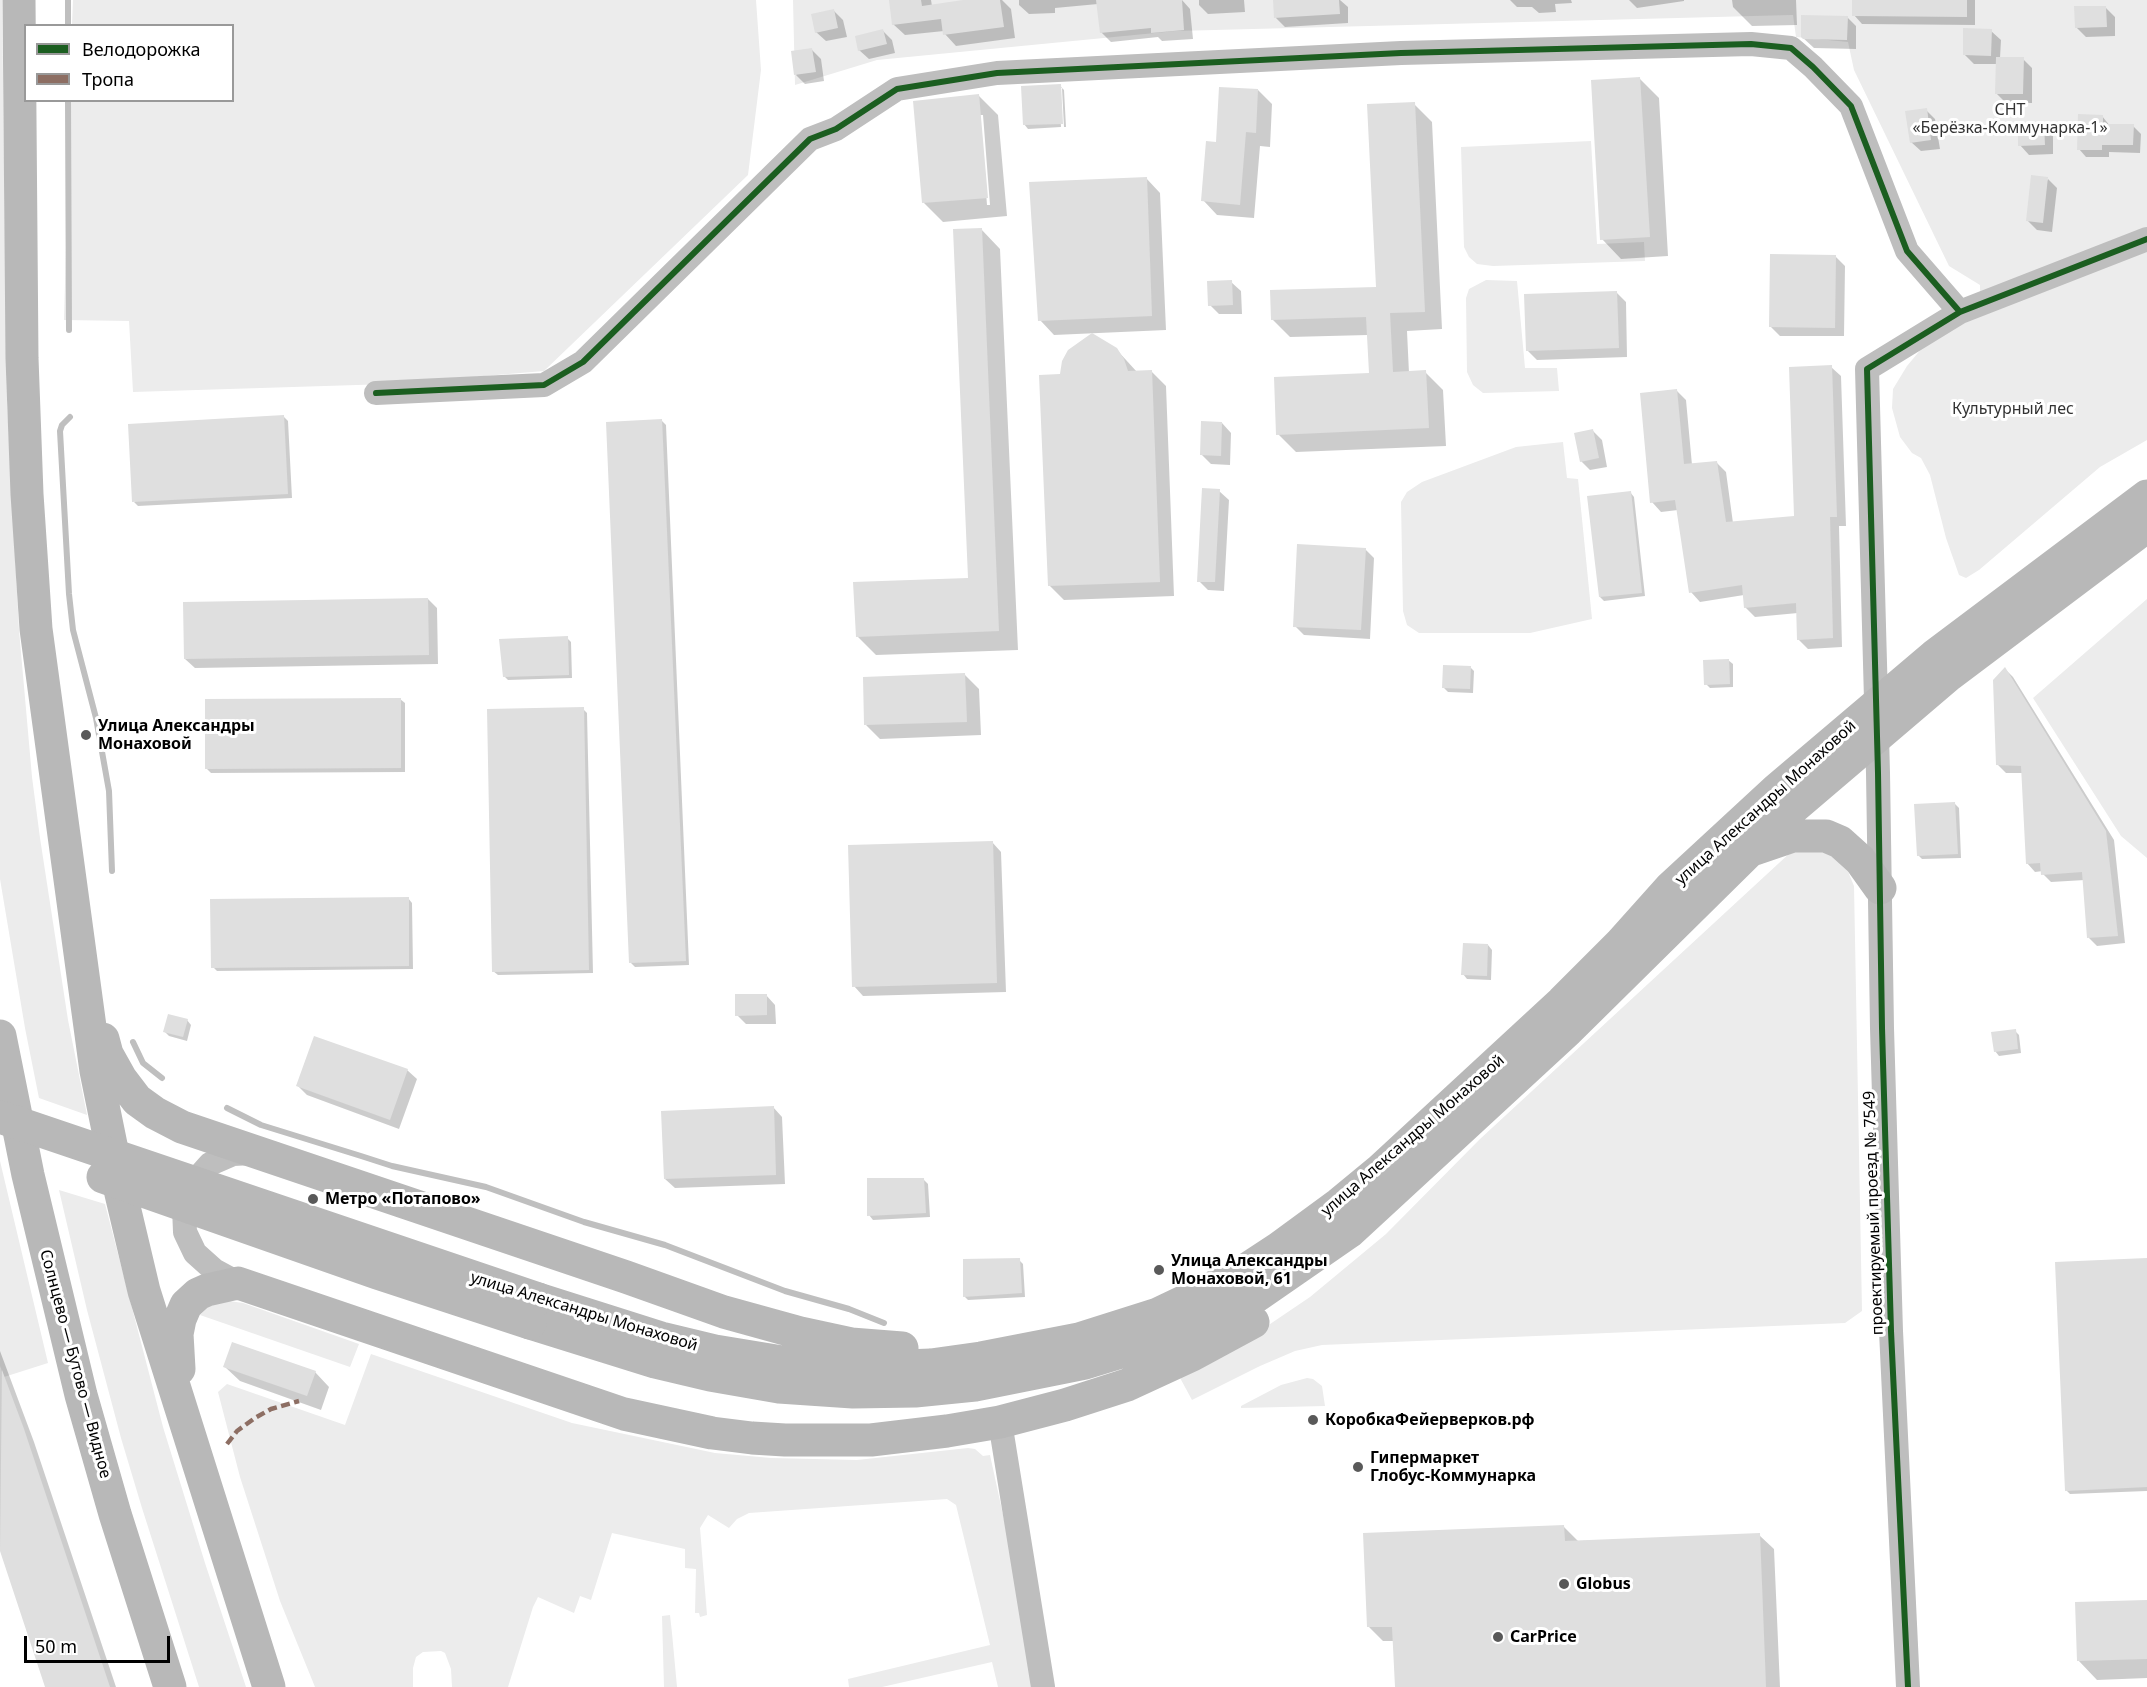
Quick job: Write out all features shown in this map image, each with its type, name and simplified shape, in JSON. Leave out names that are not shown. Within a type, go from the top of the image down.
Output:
[{"type":"main road","points":[[18,0],[22,358],[27,494],[36,629],[96,1071],[144,1291],[269,1687]]},
{"type":"main road","name":"улица Александры Монаховой","points":[[0,1118],[534,1311],[655,1362],[710,1375],[779,1387],[853,1392],[915,1391],[975,1384],[1084,1364],[1173,1336],[1212,1319],[1258,1295],[1349,1232],[1568,1030],[1793,808],[1963,634],[2147,496]]},
{"type":"main road","name":"улица Александры Монаховой","points":[[0,1139],[217,1218],[534,1311],[715,1351],[782,1362],[854,1368],[913,1367],[981,1358],[1079,1339],[1158,1314],[1244,1271],[1310,1226],[1378,1171],[1488,1071],[1612,952],[1680,879],[1776,790],[1949,675],[2147,526]]},
{"type":"main road","points":[[1751,850],[1792,836],[1826,836],[1840,842],[1860,860],[1880,888]]},
{"type":"main road","points":[[85,982],[107,1054],[121,1079],[137,1101],[182,1127],[724,1312],[800,1333],[850,1344],[894,1348],[1027,1349]]},
{"type":"main road","name":"Солнцево — Бутово — Видное","points":[[0,1036],[37,1216],[81,1395],[115,1514],[170,1687]]},
{"type":"main road","points":[[183,1418],[177,1334],[182,1312],[198,1294],[216,1287],[238,1283],[624,1414],[712,1433],[785,1440],[871,1440],[1000,1422],[1065,1405],[1127,1385],[1244,1328],[1304,1287],[1348,1245],[1392,1194]]},
{"type":"street","points":[[376,393],[544,385],[583,362],[810,139],[836,129],[897,89],[997,73],[1401,53],[1751,44],[1791,48],[1851,106],[1907,251],[1960,312],[2147,239]]},
{"type":"street","name":"проектируемый проезд № 7549","points":[[1908,1687],[1892,1331],[1867,369],[1960,312]]},
{"type":"street","points":[[238,1283],[214,1270],[195,1253],[185,1232],[184,1207],[193,1183],[210,1164],[233,1154],[259,1153]]},
{"type":"street","points":[[1000,1422],[1043,1687]]},
{"type":"green space","points":[[0,0],[2,0],[7,403],[19,630],[32,777],[40,838],[68,1020],[87,1115],[39,1098],[0,879]]},
{"type":"green space","points":[[73,0],[756,0],[761,70],[748,175],[544,371],[389,384],[133,392],[129,321],[64,320],[70,102],[234,102],[234,24],[72,24]]},
{"type":"green space","name":"СНТ «Берёзка-Коммунарка-1»","points":[[793,0],[2147,0],[2147,440],[2100,467],[1979,570],[1966,578],[1959,575],[1946,538],[1930,475],[1921,458],[1912,453],[1900,437],[1892,408],[1893,389],[1907,366],[1927,342],[1980,311],[1980,285],[1949,266],[1854,70],[1848,42],[1796,37],[1793,15],[1176,31],[877,60],[795,85]]},
{"type":"green space","points":[[1591,141],[1597,244],[1644,242],[1645,261],[1493,266],[1477,264],[1469,257],[1464,247],[1461,147]]},
{"type":"green space","points":[[1486,280],[1517,281],[1525,368],[1557,368],[1559,391],[1483,393],[1473,385],[1467,372],[1466,298],[1469,289]]},
{"type":"green space","points":[[1563,442],[1567,478],[1578,479],[1592,619],[1530,633],[1419,633],[1407,625],[1403,611],[1401,502],[1407,492],[1422,482],[1516,447]]},
{"type":"green space","points":[[2147,599],[2147,858],[2121,836],[2033,698]]},
{"type":"green space","points":[[1825,848],[1847,869],[1854,886],[1862,1311],[1845,1323],[1322,1345],[1295,1351],[1192,1400],[1179,1376],[1245,1341],[1310,1297],[1386,1234],[1480,1139],[1792,851]]},
{"type":"green space","points":[[0,1161],[48,1363],[4,1377],[0,1366]]},
{"type":"green space","points":[[59,1190],[105,1204],[163,1427],[246,1687],[199,1687],[121,1438],[87,1310]]},
{"type":"green space","points":[[229,1301],[243,1303],[359,1344],[350,1367],[200,1315],[209,1306]]},
{"type":"green space","points":[[371,1354],[572,1423],[715,1453],[771,1458],[857,1460],[968,1448],[975,1449],[983,1456],[990,1455],[1005,1524],[1033,1687],[998,1687],[992,1662],[882,1687],[849,1687],[848,1679],[990,1645],[956,1505],[947,1499],[749,1513],[737,1519],[729,1528],[708,1515],[700,1528],[707,1615],[700,1617],[699,1613],[695,1613],[696,1569],[685,1568],[685,1549],[612,1533],[591,1600],[580,1596],[574,1613],[538,1597],[508,1687],[452,1687],[451,1669],[445,1653],[441,1651],[423,1652],[416,1657],[413,1668],[413,1687],[315,1687],[280,1601],[240,1477],[218,1392],[227,1384],[345,1425]]},
{"type":"green space","points":[[1307,1378],[1313,1379],[1322,1386],[1325,1406],[1241,1408],[1281,1385]]},
{"type":"green space","points":[[670,1615],[677,1687],[664,1687],[662,1616]]},
{"type":"building","points":[[889,0],[921,0],[922,6],[963,0],[1000,0],[1004,27],[943,35],[941,19],[892,25]]},
{"type":"building","points":[[1096,0],[1182,0],[1184,30],[1151,33],[1151,28],[1100,33]]},
{"type":"building","points":[[1273,0],[1339,0],[1340,14],[1274,18]]},
{"type":"building","points":[[1852,0],[1967,0],[1967,17],[1852,16]]},
{"type":"building","points":[[2074,6],[2106,6],[2107,27],[2075,28]]},
{"type":"building","points":[[834,9],[838,28],[815,33],[811,14]]},
{"type":"building","points":[[1801,15],[1848,16],[1847,40],[1803,39],[1801,37]]},
{"type":"building","points":[[1963,28],[1992,29],[1991,56],[1963,55]]},
{"type":"building","points":[[883,29],[887,44],[858,51],[855,36]]},
{"type":"building","points":[[812,48],[816,72],[794,75],[791,51]]},
{"type":"building","points":[[1996,57],[2024,57],[2023,94],[1995,94]]},
{"type":"building","points":[[1640,77],[1650,237],[1600,240],[1591,80]]},
{"type":"building","points":[[1061,84],[1063,124],[1023,125],[1021,86]]},
{"type":"building","points":[[1219,87],[1258,89],[1256,133],[1246,132],[1240,205],[1201,201],[1206,141],[1216,142]]},
{"type":"building","points":[[979,94],[988,198],[922,203],[913,101]]},
{"type":"building","points":[[1415,102],[1425,312],[1390,313],[1393,372],[1426,370],[1429,428],[1276,435],[1274,377],[1369,373],[1366,317],[1271,320],[1270,290],[1376,287],[1367,104]]},
{"type":"building","points":[[1927,108],[1931,140],[1910,143],[1905,111]]},
{"type":"building","points":[[2078,114],[2103,115],[2103,124],[2134,124],[2133,145],[2102,145],[2102,150],[2077,150]]},
{"type":"building","points":[[2044,124],[2045,145],[2018,146],[2018,125]]},
{"type":"building","points":[[2031,175],[2048,177],[2043,223],[2026,221]]},
{"type":"building","points":[[1147,177],[1152,316],[1038,321],[1029,182]]},
{"type":"building","points":[[982,228],[999,631],[856,637],[853,582],[968,578],[953,229]]},
{"type":"building","points":[[1770,254],[1836,255],[1835,328],[1769,327]]},
{"type":"building","points":[[1232,280],[1233,305],[1208,306],[1207,281]]},
{"type":"building","points":[[1617,291],[1619,348],[1526,351],[1524,294]]},
{"type":"building","points":[[1092,333],[1117,348],[1128,371],[1152,370],[1160,582],[1048,586],[1039,375],[1060,374],[1062,361],[1068,350]]},
{"type":"building","points":[[1832,365],[1837,517],[1830,517],[1833,638],[1797,640],[1796,603],[1744,608],[1742,585],[1689,593],[1675,500],[1650,503],[1640,393],[1677,389],[1684,464],[1717,461],[1726,522],[1794,516],[1789,367]]},
{"type":"building","points":[[284,415],[288,494],[132,502],[128,424]]},
{"type":"building","points":[[662,419],[686,961],[629,963],[606,422]]},
{"type":"building","points":[[1201,421],[1222,422],[1221,456],[1200,455]]},
{"type":"building","points":[[1593,429],[1599,458],[1580,462],[1574,433]]},
{"type":"building","points":[[1202,488],[1220,489],[1215,582],[1197,582]]},
{"type":"building","points":[[1631,491],[1642,593],[1599,597],[1587,496]]},
{"type":"building","points":[[1297,544],[1366,548],[1361,630],[1293,627]]},
{"type":"building","points":[[428,598],[429,655],[184,659],[183,602]]},
{"type":"building","points":[[568,636],[569,675],[503,677],[499,639]]},
{"type":"building","points":[[1729,659],[1730,684],[1704,685],[1703,660]]},
{"type":"building","points":[[1443,665],[1471,666],[1470,689],[1442,688]]},
{"type":"building","points":[[2005,667],[2106,831],[2118,936],[2087,938],[2082,872],[2041,875],[2040,863],[2026,864],[2021,766],[1996,765],[1993,680]]},
{"type":"building","points":[[965,673],[967,722],[864,725],[863,677]]},
{"type":"building","points":[[401,698],[401,768],[205,769],[205,699]]},
{"type":"building","points":[[584,707],[589,970],[492,972],[487,709]]},
{"type":"building","points":[[1955,802],[1958,854],[1917,856],[1914,804]]},
{"type":"building","points":[[993,841],[997,983],[852,987],[848,845]]},
{"type":"building","points":[[409,897],[409,966],[211,968],[210,899]]},
{"type":"building","points":[[1463,943],[1488,944],[1487,976],[1461,975]]},
{"type":"building","points":[[735,994],[767,994],[767,1015],[735,1016]]},
{"type":"building","points":[[168,1014],[188,1019],[183,1037],[163,1032]]},
{"type":"building","points":[[2016,1029],[2018,1049],[1994,1052],[1991,1032]]},
{"type":"building","points":[[314,1036],[408,1069],[390,1120],[296,1086]]},
{"type":"building","points":[[774,1106],[776,1175],[664,1179],[661,1111]]},
{"type":"building","points":[[867,1178],[924,1178],[926,1213],[867,1216]]},
{"type":"building","points":[[1020,1258],[1022,1293],[963,1297],[963,1259]]},
{"type":"building","points":[[2147,1258],[2147,1487],[2065,1491],[2055,1262]]},
{"type":"building","points":[[232,1342],[316,1371],[307,1396],[223,1367]]},
{"type":"building","points":[[2,1370],[110,1687],[45,1687],[0,1551]]},
{"type":"building","name":"Globus","points":[[1564,1525],[1565,1541],[1760,1533],[1766,1687],[1395,1687],[1392,1627],[1367,1627],[1363,1533]]},
{"type":"building","points":[[2147,1600],[2147,1659],[2077,1661],[2075,1602]]},
{"type":"waterway","points":[[68,0],[68,24]]},
{"type":"waterway","points":[[68,102],[69,330]]},
{"type":"waterway","points":[[70,417],[62,425],[60,431],[69,594],[73,630],[96,718],[109,791],[112,871]]},
{"type":"waterway","points":[[133,1042],[143,1063],[162,1078]]},
{"type":"waterway","points":[[227,1108],[261,1125],[392,1166],[486,1187],[584,1222],[665,1245],[785,1291],[849,1309],[884,1323]]},
{"type":"marked path","points":[[227,1444],[237,1431],[255,1418],[271,1409],[299,1401]]},
{"type":"cycle path","points":[[376,393],[544,385],[583,362],[810,139],[836,129],[897,89],[997,73],[1401,53],[1751,44],[1791,48],[1851,106],[1907,251],[1960,312]]},
{"type":"cycle path","points":[[1908,1687],[1891,1331],[1867,369],[1960,312],[2147,239]]},
{"type":"place","name":"Улица Александры Монаховой","points":[[86,735]]},
{"type":"place","name":"Метро «Потапово»","points":[[313,1199]]},
{"type":"place","name":"Улица Александры Монаховой, 61","points":[[1159,1270]]},
{"type":"place","name":"КоробкаФейерверков.рф","points":[[1313,1420]]},
{"type":"place","name":"Гипермаркет Глобус-Коммунарка","points":[[1358,1467]]},
{"type":"place","name":"Globus","points":[[1564,1584]]},
{"type":"place","name":"CarPrice","points":[[1498,1637]]},
{"type":"park label","name":"Культурный лес","points":[[2013,409]]}]
